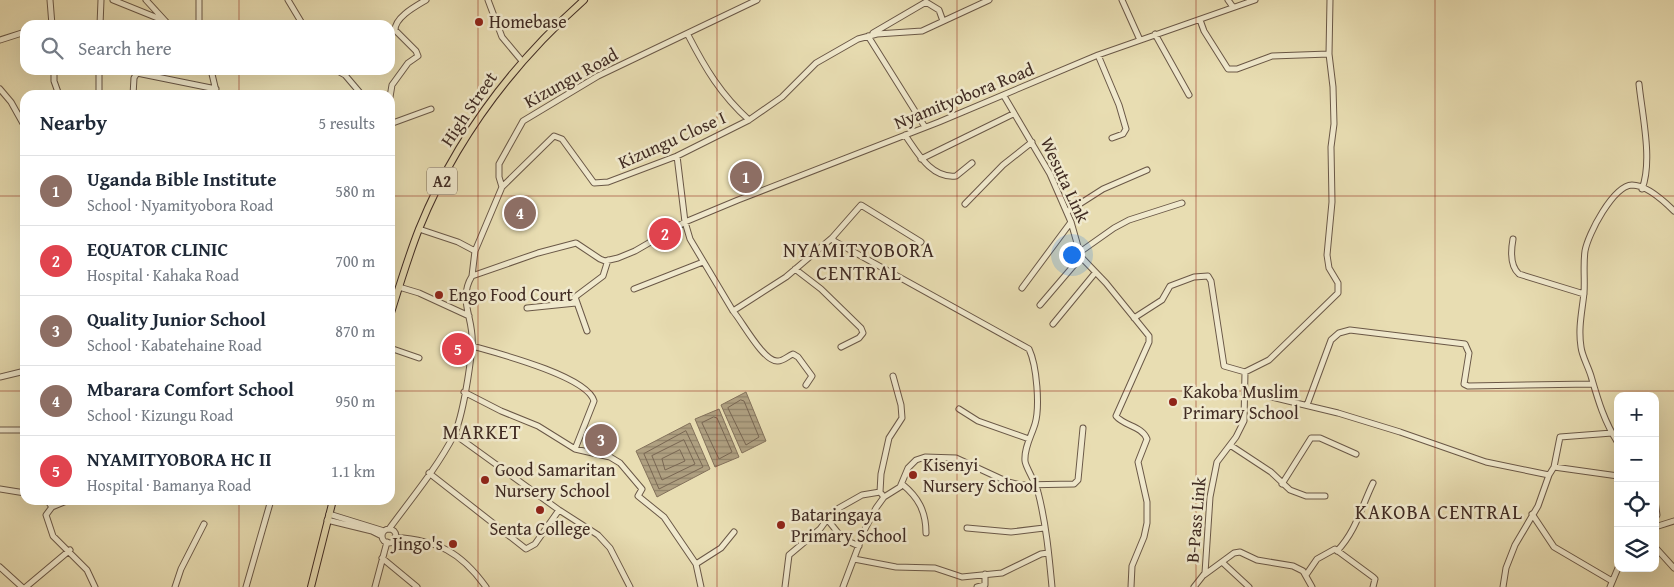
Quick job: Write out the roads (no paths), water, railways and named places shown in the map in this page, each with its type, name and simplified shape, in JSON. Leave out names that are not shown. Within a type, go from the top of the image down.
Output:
[{"type":"main road","name":"A2","points":[[522,61],[554,27],[584,0]]},
{"type":"main road","name":"High Street","points":[[395,300],[419,229],[450,164],[503,83],[522,61]]},
{"type":"main road","points":[[311,587],[332,505]]},
{"type":"street","points":[[50,0],[52,20]]},
{"type":"street","points":[[100,20],[101,0]]},
{"type":"street","points":[[113,0],[160,20]]},
{"type":"street","points":[[146,0],[164,20]]},
{"type":"street","points":[[199,0],[199,20]]},
{"type":"street","points":[[288,0],[300,20]]},
{"type":"street","points":[[395,26],[412,8],[426,0]]},
{"type":"street","points":[[488,0],[502,37],[522,61]]},
{"type":"street","name":"Kizungu Road","points":[[385,532],[429,473],[454,434],[472,346],[473,331],[465,293],[472,276],[475,251],[502,187],[499,177],[499,164],[522,120],[598,76],[688,35],[757,0]]},
{"type":"street","points":[[868,36],[922,31],[989,0]]},
{"type":"street","points":[[1122,0],[1140,40]]},
{"type":"street","points":[[1228,0],[1233,7]]},
{"type":"street","name":"Nyamityobora Road","points":[[608,260],[635,251],[685,222],[1004,96],[1098,55],[1255,0]]},
{"type":"street","points":[[1134,318],[1162,300],[1170,286],[1194,277],[1208,276],[1211,281],[1224,366],[1245,372],[1261,365],[1278,352],[1334,299],[1339,289],[1328,263],[1327,255],[1332,202],[1331,147],[1334,124],[1333,87],[1329,54],[1330,0]]},
{"type":"street","points":[[868,36],[926,2],[939,10],[943,21]]},
{"type":"street","points":[[1200,20],[1228,70],[1237,69],[1272,56],[1329,54]]},
{"type":"street","points":[[391,90],[392,85],[408,63],[418,56],[416,51],[395,30]]},
{"type":"street","points":[[0,40],[20,34]]},
{"type":"street","points":[[1155,34],[1190,95]]},
{"type":"street","points":[[688,35],[717,86],[749,120]]},
{"type":"street","points":[[868,36],[924,127]]},
{"type":"street","name":"Kizungu Close I","points":[[502,187],[554,136],[562,139],[594,183],[608,182],[677,156],[749,120],[782,97],[816,64],[853,41],[868,36]]},
{"type":"street","points":[[1098,55],[1119,105],[1126,129],[1123,134],[1112,138]]},
{"type":"street","points":[[54,75],[57,90]]},
{"type":"street","points":[[98,90],[99,75]]},
{"type":"street","points":[[133,90],[136,75]]},
{"type":"street","points":[[145,75],[209,90]]},
{"type":"street","points":[[212,75],[216,90]]},
{"type":"street","points":[[345,75],[358,90]]},
{"type":"street","points":[[1639,84],[1647,165],[1646,179],[1642,189]]},
{"type":"street","points":[[0,89],[12,102],[20,117]]},
{"type":"street","name":"Wesuta Link","points":[[1004,96],[1047,168],[1071,222],[1081,254],[1149,336],[1149,342],[1116,416],[1119,420],[1145,434],[1147,439],[1138,462],[1147,502],[1148,523],[1132,566],[1131,587]]},
{"type":"street","points":[[395,122],[431,109]]},
{"type":"street","points":[[922,159],[1014,114]]},
{"type":"street","points":[[905,135],[922,159],[936,171],[952,176],[960,174],[972,163]]},
{"type":"street","points":[[965,204],[1003,165],[1032,142]]},
{"type":"street","points":[[677,156],[685,222],[690,239],[733,311],[753,340],[771,359],[779,361],[793,354],[798,357],[812,376],[806,385]]},
{"type":"street","points":[[1067,212],[1103,189],[1147,170]]},
{"type":"street","points":[[1614,437],[1601,412],[1581,348],[1579,327],[1584,294],[1585,250],[1596,225],[1616,193],[1633,185],[1662,200],[1674,210]]},
{"type":"street","points":[[1040,305],[1081,254],[1114,228],[1182,202]]},
{"type":"street","points":[[733,311],[771,288],[795,269],[832,238],[861,205],[921,242]]},
{"type":"street","points":[[1022,288],[1071,222]]},
{"type":"street","points":[[419,229],[458,242],[475,251]]},
{"type":"street","points":[[832,238],[834,241],[1029,349],[1036,379],[1037,403],[1036,423],[1029,439],[1025,464],[1036,484],[1052,587]]},
{"type":"street","points":[[1513,239],[1512,254],[1515,269],[1519,274],[1584,294]]},
{"type":"street","points":[[472,276],[538,253],[571,244],[580,244],[600,259],[608,260],[603,276],[577,294],[576,303],[587,331]]},
{"type":"street","points":[[634,289],[703,262]]},
{"type":"street","points":[[795,269],[821,290],[861,328],[863,333],[860,338],[841,347]]},
{"type":"street","points":[[1052,324],[1095,273]]},
{"type":"street","points":[[399,287],[418,293],[469,316]]},
{"type":"street","points":[[527,308],[576,303]]},
{"type":"street","points":[[1307,405],[1331,340],[1339,333],[1350,330],[1465,344],[1469,353],[1464,384],[1468,386],[1593,384]]},
{"type":"street","points":[[472,346],[543,367],[589,392],[594,401],[575,449]]},
{"type":"street","points":[[395,350],[419,358]]},
{"type":"street","points":[[0,370],[1,377],[20,372]]},
{"type":"street","name":"B-Pass Link","points":[[1194,587],[1204,576],[1212,481],[1217,462],[1242,427],[1246,392],[1245,372]]},
{"type":"street","points":[[884,497],[880,492],[881,474],[889,438],[902,418],[901,405],[893,376]]},
{"type":"street","points":[[464,392],[538,426],[575,449],[610,457],[620,463],[642,489],[638,496],[664,517],[696,564],[701,587]]},
{"type":"street","points":[[1246,392],[1307,405],[1400,432],[1486,462],[1549,476]]},
{"type":"street","points":[[959,409],[978,421],[1029,439]]},
{"type":"street","points":[[843,587],[870,517],[884,497],[902,484],[908,468],[916,460],[925,457],[950,457],[980,467],[1008,482],[1028,486],[1076,483],[1083,428]]},
{"type":"street","points":[[0,430],[20,430]]},
{"type":"street","points":[[1503,587],[1506,568],[1514,545],[1545,491],[1549,476],[1554,467],[1560,437],[1612,433]]},
{"type":"street","points":[[454,434],[606,542],[630,587]]},
{"type":"street","points":[[1282,484],[1303,449],[1315,436],[1356,454]]},
{"type":"street","points":[[1230,445],[1271,472],[1282,484],[1299,494],[1325,496]]},
{"type":"street","points":[[1554,467],[1614,475]]},
{"type":"street","points":[[429,473],[526,549],[534,544],[559,510]]},
{"type":"street","points":[[1337,551],[1354,530],[1357,515],[1373,483]]},
{"type":"street","points":[[902,484],[912,492],[922,507],[926,533]]},
{"type":"street","points":[[0,489],[20,492]]},
{"type":"street","points":[[784,587],[789,555],[820,529],[839,508],[855,498],[880,492]]},
{"type":"street","points":[[57,505],[52,507],[46,516],[52,536],[70,550],[87,570],[95,587]]},
{"type":"street","points":[[246,587],[270,505]]},
{"type":"street","points":[[1532,514],[1542,527],[1549,543],[1560,552],[1611,584],[1616,572]]},
{"type":"street","points":[[328,517],[385,532],[394,532],[395,537]]},
{"type":"street","points":[[828,519],[842,539],[860,546]]},
{"type":"street","points":[[1659,526],[1674,521]]},
{"type":"street","points":[[175,587],[181,569],[204,524]]},
{"type":"street","points":[[967,528],[1011,532],[1044,528]]},
{"type":"street","points":[[375,587],[387,542],[385,532]]},
{"type":"street","points":[[696,564],[721,548],[734,532]]},
{"type":"street","points":[[387,542],[392,542],[395,537]]},
{"type":"street","points":[[395,537],[431,542],[448,550],[474,572],[486,587]]},
{"type":"street","points":[[26,587],[70,550]]},
{"type":"street","points":[[1306,575],[1317,559],[1332,550],[1337,551],[1374,577],[1373,587]]},
{"type":"street","points":[[1659,551],[1674,568]]},
{"type":"street","points":[[1204,576],[1234,553],[1240,552],[1257,560],[1293,566],[1306,575],[1312,587]]},
{"type":"street","points":[[854,559],[896,566],[935,568],[962,576],[1002,573],[1041,554],[1048,553]]},
{"type":"street","points":[[382,558],[417,587]]},
{"type":"street","points":[[1222,562],[1249,587]]},
{"type":"street","points":[[0,567],[22,587]]},
{"type":"street","points":[[977,587],[985,585],[985,574]]},
{"type":"water","points":[[746,392],[766,441],[742,453],[721,405]]},
{"type":"water","points":[[719,409],[739,457],[715,467],[695,419]]},
{"type":"water","points":[[690,423],[710,469],[657,497],[636,451]]},
{"type":"place","name":"Homebase","points":[[479,22]]},
{"type":"place","name":"Uganda Bible Institute","points":[[746,177]]},
{"type":"place","name":"Mbarara Comfort School","points":[[520,213]]},
{"type":"place","name":"EQUATOR CLINIC","points":[[665,234]]},
{"type":"place","name":"Engo Food Court","points":[[439,295]]},
{"type":"place","name":"NYAMITYOBORA HC II","points":[[458,349]]},
{"type":"place","name":"Kakoba Muslim Primary School","points":[[1173,402]]},
{"type":"place","name":"Quality Junior School","points":[[601,440]]},
{"type":"place","name":"Kisenyi Nursery School","points":[[913,475]]},
{"type":"place","name":"Good Samaritan Nursery School","points":[[485,480]]},
{"type":"place","name":"Senta College","points":[[540,510]]},
{"type":"place","name":"Bataringaya Primary School","points":[[781,525]]},
{"type":"place","name":"Jingo's","points":[[453,544]]},
{"type":"district","name":"NYAMITYOBORA CENTRAL","points":[[859,262]]},
{"type":"district","name":"MARKET","points":[[482,432]]},
{"type":"district","name":"KAKOBA CENTRAL","points":[[1439,512]]}]
